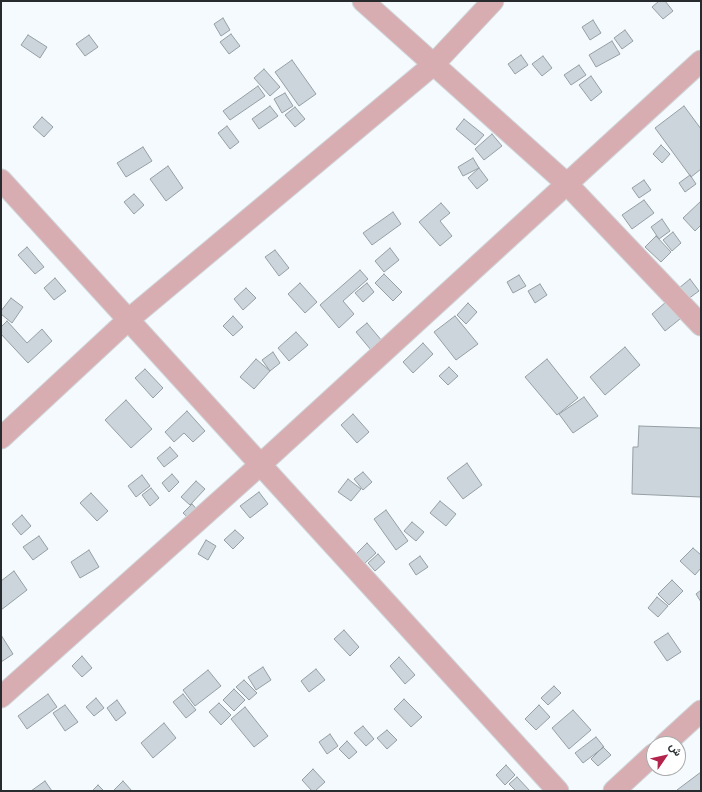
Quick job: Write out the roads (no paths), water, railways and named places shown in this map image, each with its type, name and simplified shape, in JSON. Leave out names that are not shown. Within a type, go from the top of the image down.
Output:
[{"type":"street","points":[[363,1],[567,184],[700,322]]},
{"type":"street","points":[[1,438],[128,320],[434,64],[493,1]]},
{"type":"street","points":[[1,697],[260,465],[701,61]]},
{"type":"street","points":[[1,180],[558,791]]},
{"type":"street","points":[[674,736],[701,711]]},
{"type":"street","points":[[614,791],[646,761]]}]
